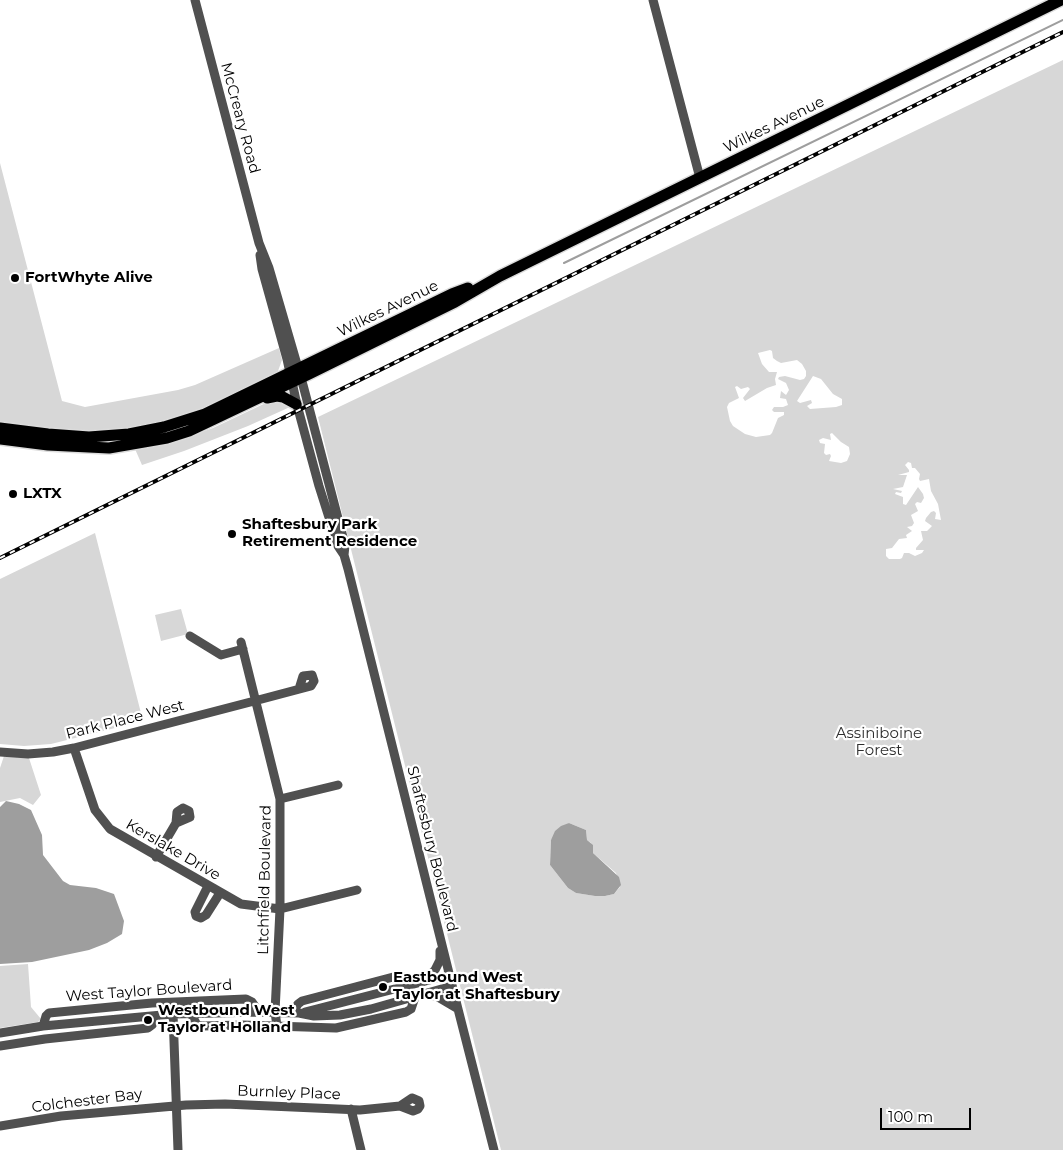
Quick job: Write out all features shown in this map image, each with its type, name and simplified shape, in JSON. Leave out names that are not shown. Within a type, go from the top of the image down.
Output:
[{"type":"main road","name":"Wilkes Avenue","points":[[295,375],[452,294],[500,276],[1061,0]]},
{"type":"main road","points":[[235,410],[295,375]]},
{"type":"main road","points":[[0,428],[89,437],[129,434],[164,427],[205,414],[295,375]]},
{"type":"main road","points":[[0,439],[89,448],[130,445],[180,434],[235,410],[277,396],[296,404]]},
{"type":"street","name":"McCreary Road","points":[[195,0],[259,243],[269,268],[295,375]]},
{"type":"street","points":[[653,0],[700,178]]},
{"type":"street","name":"Shaftesbury Boulevard","points":[[295,375],[296,404],[338,546],[344,555],[494,1150]]},
{"type":"street","name":"Shaftesbury Boulevard","points":[[295,375],[345,545],[344,555]]},
{"type":"street","name":"Litchfield Boulevard","points":[[190,636],[221,655],[242,646],[280,799],[280,909],[275,1012],[277,1026]]},
{"type":"street","name":"Park Place West","points":[[0,752],[28,754],[74,748],[299,689]]},
{"type":"street","name":"Kerslake Drive","points":[[74,748],[95,810],[110,829],[241,904],[280,909]]},
{"type":"street","points":[[280,799],[338,785]]},
{"type":"street","points":[[156,857],[176,823]]},
{"type":"street","points":[[208,886],[195,912],[196,916],[200,918],[206,915],[220,893]]},
{"type":"street","points":[[280,909],[357,890]]},
{"type":"street","points":[[416,983],[430,976],[436,970],[440,960],[440,940]]},
{"type":"street","points":[[296,1013],[298,1004],[302,1001],[397,976],[402,976],[416,983],[449,974]]},
{"type":"street","name":"West Taylor Boulevard","points":[[0,1033],[43,1026],[173,1014],[275,1012],[314,1016],[340,1015],[371,1009],[452,986]]},
{"type":"street","points":[[419,996],[436,996],[458,1009]]},
{"type":"street","name":"West Taylor Boulevard","points":[[191,1014],[197,1025],[203,1026],[242,1024],[344,1028],[406,1012],[411,1009],[419,996]]},
{"type":"street","name":"West Taylor Boulevard","points":[[43,1026],[49,1013],[152,1003],[246,998],[252,1002],[259,1012]]},
{"type":"street","points":[[173,1014],[178,1150]]},
{"type":"street","name":"West Taylor Boulevard","points":[[0,1046],[148,1028],[157,1016]]},
{"type":"street","name":"Burnley Place","points":[[177,1106],[225,1104],[351,1110],[400,1106]]},
{"type":"street","name":"Colchester Bay","points":[[0,1126],[61,1116],[177,1106]]},
{"type":"street","points":[[351,1110],[361,1150]]},
{"type":"green space","name":"Assiniboine Forest","points":[[1063,60],[1063,1150],[501,1150],[318,417]],"holes":[[[770,350],[772,351],[773,358],[781,363],[797,360],[806,371],[806,376],[800,380],[785,376],[779,377],[778,379],[786,383],[789,390],[786,395],[781,391],[780,398],[786,399],[788,405],[774,407],[772,410],[774,412],[784,412],[784,415],[778,418],[770,435],[756,437],[745,434],[733,426],[727,407],[729,403],[739,398],[735,387],[737,386],[741,389],[748,387],[750,389],[743,398],[745,401],[776,385],[777,372],[769,372],[762,364],[758,353]],[[813,376],[821,379],[833,394],[842,399],[842,405],[810,409],[807,406],[812,403],[811,400],[800,403],[797,401]],[[832,433],[849,447],[850,454],[847,461],[841,463],[829,461],[831,456],[824,453],[825,444],[820,443],[819,440],[823,438],[831,440],[830,434]],[[908,462],[920,474],[920,481],[929,479],[931,491],[938,504],[941,520],[935,519],[936,513],[934,511],[926,518],[925,521],[932,526],[927,531],[921,531],[923,540],[916,550],[924,550],[922,553],[915,556],[904,553],[900,559],[889,559],[886,556],[886,549],[892,548],[899,539],[907,538],[906,535],[912,531],[907,527],[912,526],[914,523],[911,515],[918,511],[915,504],[917,502],[921,503],[924,498],[918,487],[906,505],[903,504],[903,497],[895,494],[896,492],[901,493],[902,491],[893,489],[903,487],[907,475],[898,475],[909,472],[905,465]],[[569,823],[586,830],[587,840],[591,843],[593,853],[616,873],[620,887],[614,894],[605,896],[576,893],[568,888],[550,865],[551,840]]]},
{"type":"green space","points":[[0,163],[62,401],[85,407],[178,390],[195,385],[279,348],[282,360],[278,371],[272,376],[208,407],[172,420],[145,426],[106,431],[75,431],[0,422]]},
{"type":"green space","points":[[272,400],[279,400],[290,407],[248,426],[142,465],[135,449],[157,446],[213,428]]},
{"type":"green space","points":[[95,533],[143,721],[51,744],[24,746],[0,744],[0,579]]},
{"type":"green space","points":[[181,609],[188,634],[161,641],[155,615]]},
{"type":"green space","points":[[4,756],[29,758],[41,795],[33,805],[20,798],[0,802],[0,768]]},
{"type":"green space","points":[[28,964],[31,1007],[41,1019],[38,1022],[0,1028],[0,966]]},
{"type":"shaded area","points":[[6,801],[19,804],[31,810],[42,835],[43,855],[63,881],[70,885],[96,888],[114,894],[124,921],[122,934],[107,943],[89,950],[32,962],[0,964],[0,807]]},
{"type":"shaded area","points":[[569,823],[586,830],[587,840],[593,845],[593,853],[619,877],[621,885],[614,894],[595,896],[576,893],[568,888],[550,865],[551,840],[555,831]]},
{"type":"waterway","points":[[564,263],[1063,20]]},
{"type":"railway","points":[[0,558],[1063,32]]},
{"type":"place","name":"FortWhyte Alive","points":[[15,278]]},
{"type":"place","name":"LXTX","points":[[13,494]]},
{"type":"place","name":"Shaftesbury Park Retirement Residence","points":[[232,534]]},
{"type":"place","name":"Eastbound West Taylor at Shaftesbury","points":[[383,987]]},
{"type":"place","name":"Westbound West Taylor at Holland","points":[[148,1020]]}]
